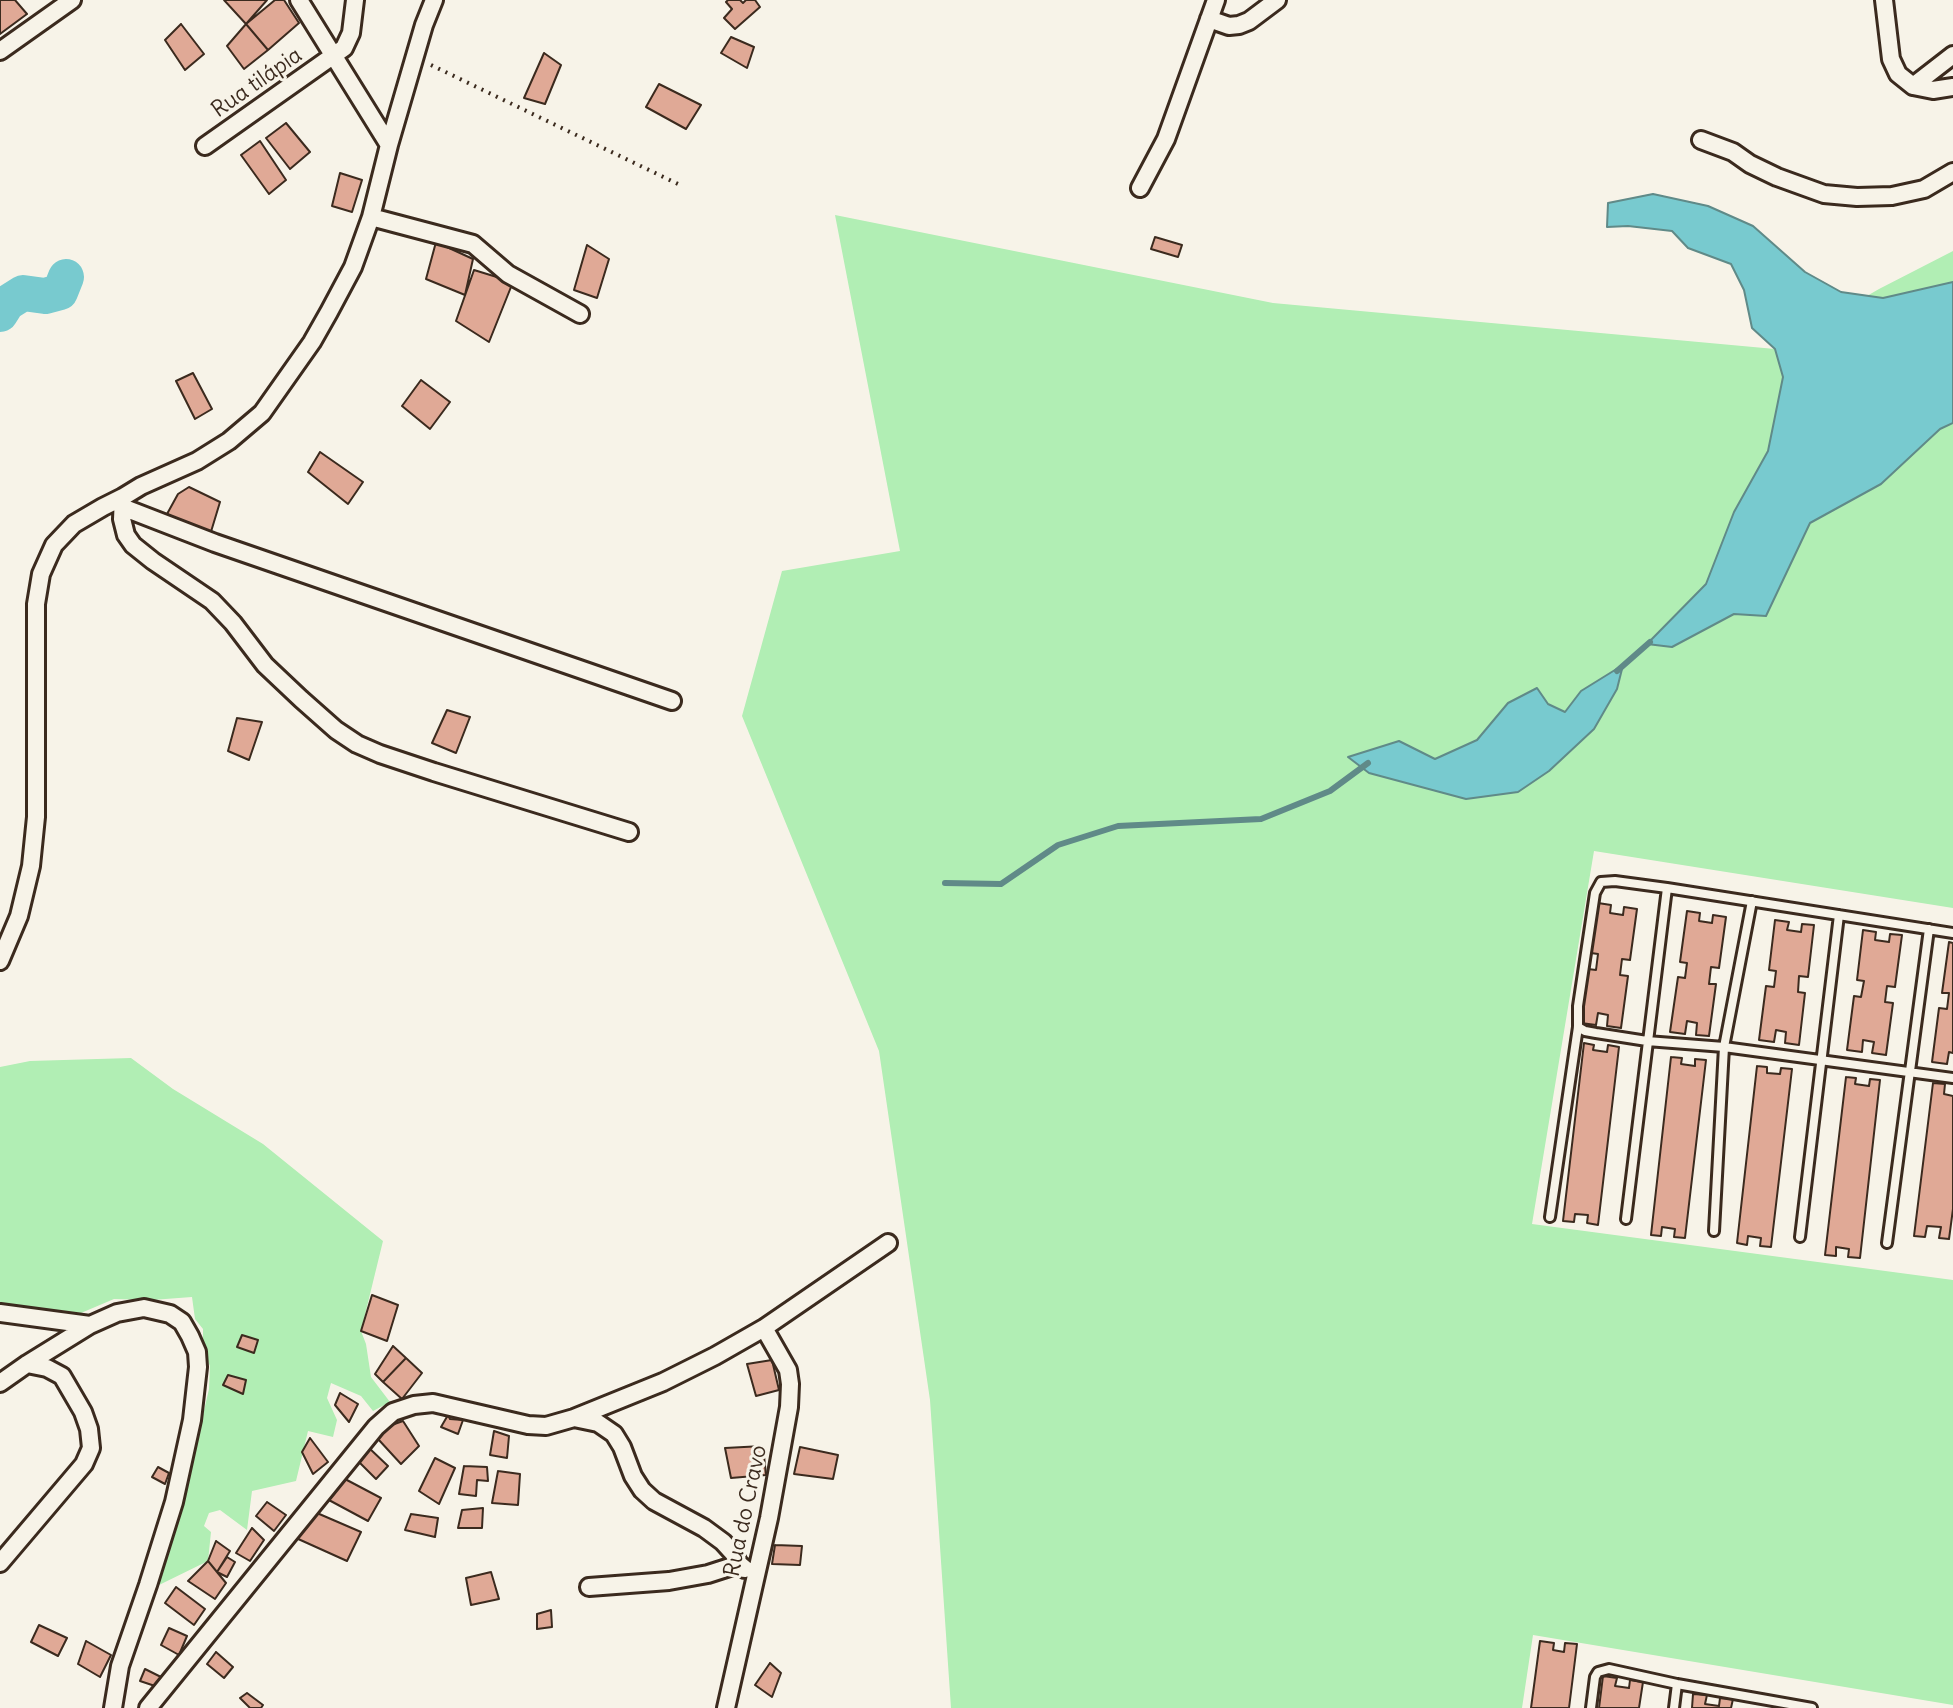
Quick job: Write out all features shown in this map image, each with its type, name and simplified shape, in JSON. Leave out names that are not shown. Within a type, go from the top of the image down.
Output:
[{"type":"street","points":[[0,51],[72,0]]},
{"type":"street","points":[[299,0],[389,145]]},
{"type":"street","points":[[335,55],[348,41],[355,0]]},
{"type":"street","points":[[0,961],[19,916],[31,866],[36,817],[36,604],[41,574],[54,545],[74,524],[123,502],[229,441],[262,413],[312,342],[353,267],[371,217],[414,57],[434,0]]},
{"type":"street","points":[[1140,188],[1166,139],[1216,0]]},
{"type":"street","points":[[1209,19],[1229,26],[1239,25],[1277,0]]},
{"type":"street","points":[[1884,0],[1891,59],[1898,74],[1913,86],[1933,90],[1953,87]]},
{"type":"street","name":"Rua tilápia","points":[[205,146],[335,55]]},
{"type":"street","points":[[1913,86],[1953,55]]},
{"type":"street","points":[[1701,140],[1733,152],[1777,177],[1824,194],[1892,196],[1924,189],[1953,172]]},
{"type":"street","points":[[371,217],[473,244],[508,274],[580,314]]},
{"type":"street","points":[[123,502],[229,548],[672,701]]},
{"type":"street","points":[[123,502],[122,519],[126,535],[133,545],[212,601],[265,665],[336,730],[357,744],[434,772],[629,832]]},
{"type":"street","points":[[148,1708],[376,1427],[393,1412],[433,1403],[528,1425],[546,1426],[574,1418],[663,1382],[715,1356],[764,1328],[888,1243]]},
{"type":"street","points":[[0,1383],[90,1325],[117,1313],[144,1308],[170,1314],[182,1322],[197,1352],[192,1420],[174,1502],[120,1666],[113,1708]]},
{"type":"street","points":[[0,1313],[90,1325]]},
{"type":"street","name":"Rua do Cravo","points":[[726,1708],[769,1518],[783,1447],[790,1384],[788,1370],[764,1328]]},
{"type":"street","points":[[0,1563],[84,1464],[91,1448],[83,1412],[62,1376],[55,1371],[27,1364]]},
{"type":"street","points":[[574,1418],[598,1423],[614,1434],[642,1490],[654,1501],[723,1542],[754,1579]]},
{"type":"street","points":[[589,1587],[669,1581],[708,1574],[739,1564]]},
{"type":"lane","points":[[1550,1217],[1578,1027],[1578,1006],[1601,882],[1667,888],[1953,933]]},
{"type":"lane","points":[[1626,1219],[1667,888]]},
{"type":"lane","points":[[1714,1231],[1724,1047],[1752,901]]},
{"type":"lane","points":[[1800,1237],[1839,915]]},
{"type":"lane","points":[[1887,1243],[1929,929]]},
{"type":"lane","points":[[1578,1027],[1585,1031],[1647,1041],[1724,1047],[1953,1078]]},
{"type":"lane","points":[[1591,1708],[1595,1677],[1598,1672],[1609,1669],[1764,1704],[1812,1708]]},
{"type":"lane","points":[[1674,1708],[1677,1684]]},
{"type":"path","points":[[414,57],[678,184]]},
{"type":"green space","points":[[835,215],[1273,303],[1775,349],[1879,289],[1953,251],[1953,908],[1594,851],[1532,1224],[1953,1280],[1953,1705],[1533,1635],[1522,1708],[951,1708],[930,1400],[879,1051],[742,716],[782,571],[900,551]]},
{"type":"green space","points":[[131,1058],[173,1089],[263,1144],[383,1241],[361,1331],[371,1377],[390,1402],[373,1411],[361,1396],[331,1383],[327,1398],[337,1420],[333,1437],[308,1431],[296,1481],[252,1491],[247,1530],[220,1510],[209,1513],[204,1526],[211,1532],[208,1561],[157,1586],[187,1483],[209,1389],[210,1366],[203,1350],[203,1329],[195,1319],[192,1297],[114,1299],[81,1313],[0,1303],[0,1067],[30,1061]]},
{"type":"water","points":[[1653,194],[1708,206],[1753,226],[1805,272],[1841,292],[1883,298],[1953,282],[1953,423],[1940,429],[1881,484],[1810,523],[1766,616],[1734,614],[1672,647],[1647,644],[1706,584],[1734,512],[1768,451],[1783,377],[1775,349],[1752,328],[1744,290],[1731,264],[1688,248],[1672,231],[1607,227],[1608,203]]},
{"type":"water","points":[[1623,665],[1617,689],[1594,729],[1549,771],[1518,792],[1466,799],[1369,773],[1348,757],[1399,741],[1435,759],[1477,740],[1508,703],[1537,688],[1548,704],[1565,712],[1581,691]]},
{"type":"building","points":[[0,0],[15,0],[27,14],[0,34]]},
{"type":"building","points":[[224,0],[267,0],[246,24]]},
{"type":"building","points":[[275,0],[284,0],[299,23],[268,50],[246,24]]},
{"type":"building","points":[[755,0],[760,7],[735,29],[724,18],[732,9],[726,2],[743,3]]},
{"type":"building","points":[[181,24],[204,54],[185,70],[165,40]]},
{"type":"building","points":[[246,24],[268,50],[244,69],[227,46]]},
{"type":"building","points":[[731,37],[754,47],[747,68],[721,53]]},
{"type":"building","points":[[544,53],[561,65],[545,104],[524,98]]},
{"type":"building","points":[[659,84],[701,105],[686,129],[646,107]]},
{"type":"building","points":[[286,123],[310,152],[290,169],[266,138]]},
{"type":"building","points":[[260,141],[286,180],[269,194],[241,155]]},
{"type":"building","points":[[340,173],[362,180],[352,212],[332,206]]},
{"type":"building","points":[[1155,237],[1182,245],[1178,257],[1151,249]]},
{"type":"building","points":[[436,242],[473,259],[465,295],[426,279]]},
{"type":"building","points":[[587,245],[609,259],[597,298],[574,290]]},
{"type":"building","points":[[474,270],[513,282],[489,342],[456,321]]},
{"type":"building","points":[[193,373],[212,409],[195,419],[176,381]]},
{"type":"building","points":[[421,380],[450,402],[430,429],[402,406]]},
{"type":"building","points":[[320,452],[363,482],[348,504],[308,472]]},
{"type":"building","points":[[189,487],[220,502],[210,535],[167,514],[178,494]]},
{"type":"building","points":[[447,710],[470,717],[456,753],[432,743]]},
{"type":"building","points":[[237,718],[262,722],[249,760],[228,751]]},
{"type":"building","points":[[1598,903],[1611,905],[1610,913],[1623,915],[1624,907],[1637,909],[1630,960],[1622,959],[1620,975],[1628,976],[1621,1028],[1607,1026],[1608,1015],[1598,1013],[1596,1025],[1581,1023],[1588,969],[1596,970],[1598,954],[1591,953]]},
{"type":"building","points":[[1687,911],[1700,913],[1699,921],[1712,923],[1713,915],[1726,917],[1719,968],[1711,967],[1709,984],[1716,984],[1709,1036],[1696,1035],[1697,1023],[1687,1021],[1685,1034],[1670,1032],[1678,977],[1685,978],[1687,963],[1680,962]]},
{"type":"building","points":[[1775,920],[1789,922],[1787,930],[1801,932],[1802,924],[1814,925],[1808,977],[1799,976],[1798,992],[1805,993],[1799,1045],[1785,1043],[1786,1032],[1776,1030],[1774,1042],[1759,1040],[1766,986],[1774,987],[1776,971],[1769,970]]},
{"type":"building","points":[[1863,930],[1876,932],[1875,940],[1889,942],[1890,934],[1902,935],[1895,987],[1887,986],[1885,1002],[1893,1003],[1886,1055],[1872,1053],[1874,1042],[1863,1040],[1862,1052],[1847,1050],[1854,996],[1861,997],[1864,981],[1857,980]]},
{"type":"building","points":[[1949,942],[1953,943],[1953,1053],[1949,1052],[1947,1064],[1932,1062],[1939,1008],[1947,1009],[1949,993],[1942,993]]},
{"type":"building","points":[[1584,1043],[1594,1045],[1593,1050],[1607,1052],[1608,1045],[1619,1047],[1598,1225],[1587,1223],[1588,1215],[1575,1214],[1574,1222],[1563,1221]]},
{"type":"building","points":[[1671,1057],[1682,1058],[1681,1064],[1695,1066],[1695,1059],[1706,1060],[1685,1238],[1674,1237],[1675,1229],[1662,1227],[1661,1236],[1651,1235]]},
{"type":"building","points":[[1757,1066],[1767,1067],[1767,1073],[1780,1074],[1781,1068],[1792,1069],[1771,1247],[1760,1246],[1761,1238],[1748,1236],[1747,1245],[1737,1243]]},
{"type":"building","points":[[1846,1077],[1856,1078],[1855,1084],[1869,1086],[1870,1079],[1880,1080],[1860,1258],[1848,1257],[1849,1249],[1836,1247],[1836,1256],[1825,1255]]},
{"type":"building","points":[[1933,1083],[1945,1084],[1944,1094],[1953,1096],[1953,1209],[1949,1239],[1939,1238],[1941,1227],[1927,1226],[1925,1237],[1914,1236]]},
{"type":"building","points":[[372,1295],[398,1305],[387,1341],[361,1331]]},
{"type":"building","points":[[242,1335],[258,1340],[254,1353],[237,1347]]},
{"type":"building","points":[[393,1346],[406,1358],[383,1382],[375,1374]]},
{"type":"building","points":[[406,1358],[422,1373],[402,1399],[383,1382]]},
{"type":"building","points":[[772,1360],[779,1390],[756,1396],[747,1364]]},
{"type":"building","points":[[228,1375],[246,1380],[243,1394],[223,1385]]},
{"type":"building","points":[[340,1393],[358,1404],[349,1422],[335,1405]]},
{"type":"building","points":[[448,1415],[450,1419],[463,1420],[458,1434],[441,1427]]},
{"type":"building","points":[[403,1421],[419,1446],[401,1464],[378,1439],[386,1427]]},
{"type":"building","points":[[494,1431],[509,1436],[507,1458],[490,1455]]},
{"type":"building","points":[[310,1438],[328,1462],[313,1474],[302,1452]]},
{"type":"building","points":[[763,1446],[766,1475],[731,1478],[725,1448]]},
{"type":"building","points":[[368,1447],[388,1466],[376,1479],[358,1461]]},
{"type":"building","points":[[800,1447],[838,1455],[833,1479],[794,1474]]},
{"type":"building","points":[[435,1458],[455,1468],[439,1504],[419,1491]]},
{"type":"building","points":[[464,1466],[487,1467],[488,1481],[477,1480],[476,1496],[459,1494]]},
{"type":"building","points":[[158,1467],[169,1473],[165,1484],[152,1477]]},
{"type":"building","points":[[498,1471],[520,1474],[518,1505],[492,1503]]},
{"type":"building","points":[[345,1479],[381,1498],[368,1521],[327,1499]]},
{"type":"building","points":[[267,1502],[286,1515],[274,1531],[256,1516]]},
{"type":"building","points":[[483,1508],[482,1528],[458,1528],[462,1510]]},
{"type":"building","points":[[317,1513],[361,1532],[347,1561],[296,1538]]},
{"type":"building","points":[[411,1514],[438,1518],[435,1537],[405,1530]]},
{"type":"building","points":[[252,1528],[264,1540],[250,1561],[236,1553]]},
{"type":"building","points":[[216,1541],[230,1551],[217,1572],[208,1561]]},
{"type":"building","points":[[775,1545],[802,1546],[800,1565],[772,1564]]},
{"type":"building","points":[[227,1557],[235,1562],[227,1577],[217,1572]]},
{"type":"building","points":[[208,1561],[226,1583],[215,1599],[188,1581]]},
{"type":"building","points":[[491,1572],[499,1599],[471,1605],[466,1578]]},
{"type":"building","points":[[176,1587],[205,1609],[194,1625],[165,1603]]},
{"type":"building","points":[[551,1610],[552,1627],[537,1629],[537,1614]]},
{"type":"building","points":[[39,1625],[67,1638],[58,1656],[31,1642]]},
{"type":"building","points":[[169,1628],[187,1636],[179,1655],[161,1645]]},
{"type":"building","points":[[86,1641],[111,1655],[100,1677],[78,1664]]},
{"type":"building","points":[[1540,1641],[1554,1643],[1553,1650],[1564,1652],[1565,1643],[1577,1644],[1569,1708],[1531,1708]]},
{"type":"building","points":[[216,1652],[233,1667],[224,1678],[207,1664]]},
{"type":"building","points":[[770,1663],[781,1673],[772,1697],[755,1685]]},
{"type":"building","points":[[145,1669],[161,1677],[155,1686],[140,1681]]},
{"type":"building","points":[[1603,1676],[1617,1678],[1615,1686],[1629,1688],[1630,1680],[1643,1682],[1639,1708],[1599,1708]]},
{"type":"building","points":[[247,1693],[263,1705],[261,1708],[250,1708],[240,1698]]},
{"type":"building","points":[[1693,1694],[1707,1695],[1705,1704],[1719,1706],[1720,1698],[1733,1699],[1731,1708],[1692,1708]]},
{"type":"waterway","points":[[0,314],[7,303],[23,293],[45,296],[60,292],[66,277]]},
{"type":"waterway","points":[[1617,671],[1650,642]]},
{"type":"waterway","points":[[945,883],[1001,884],[1058,845],[1118,826],[1261,819],[1330,791],[1368,763]]}]
